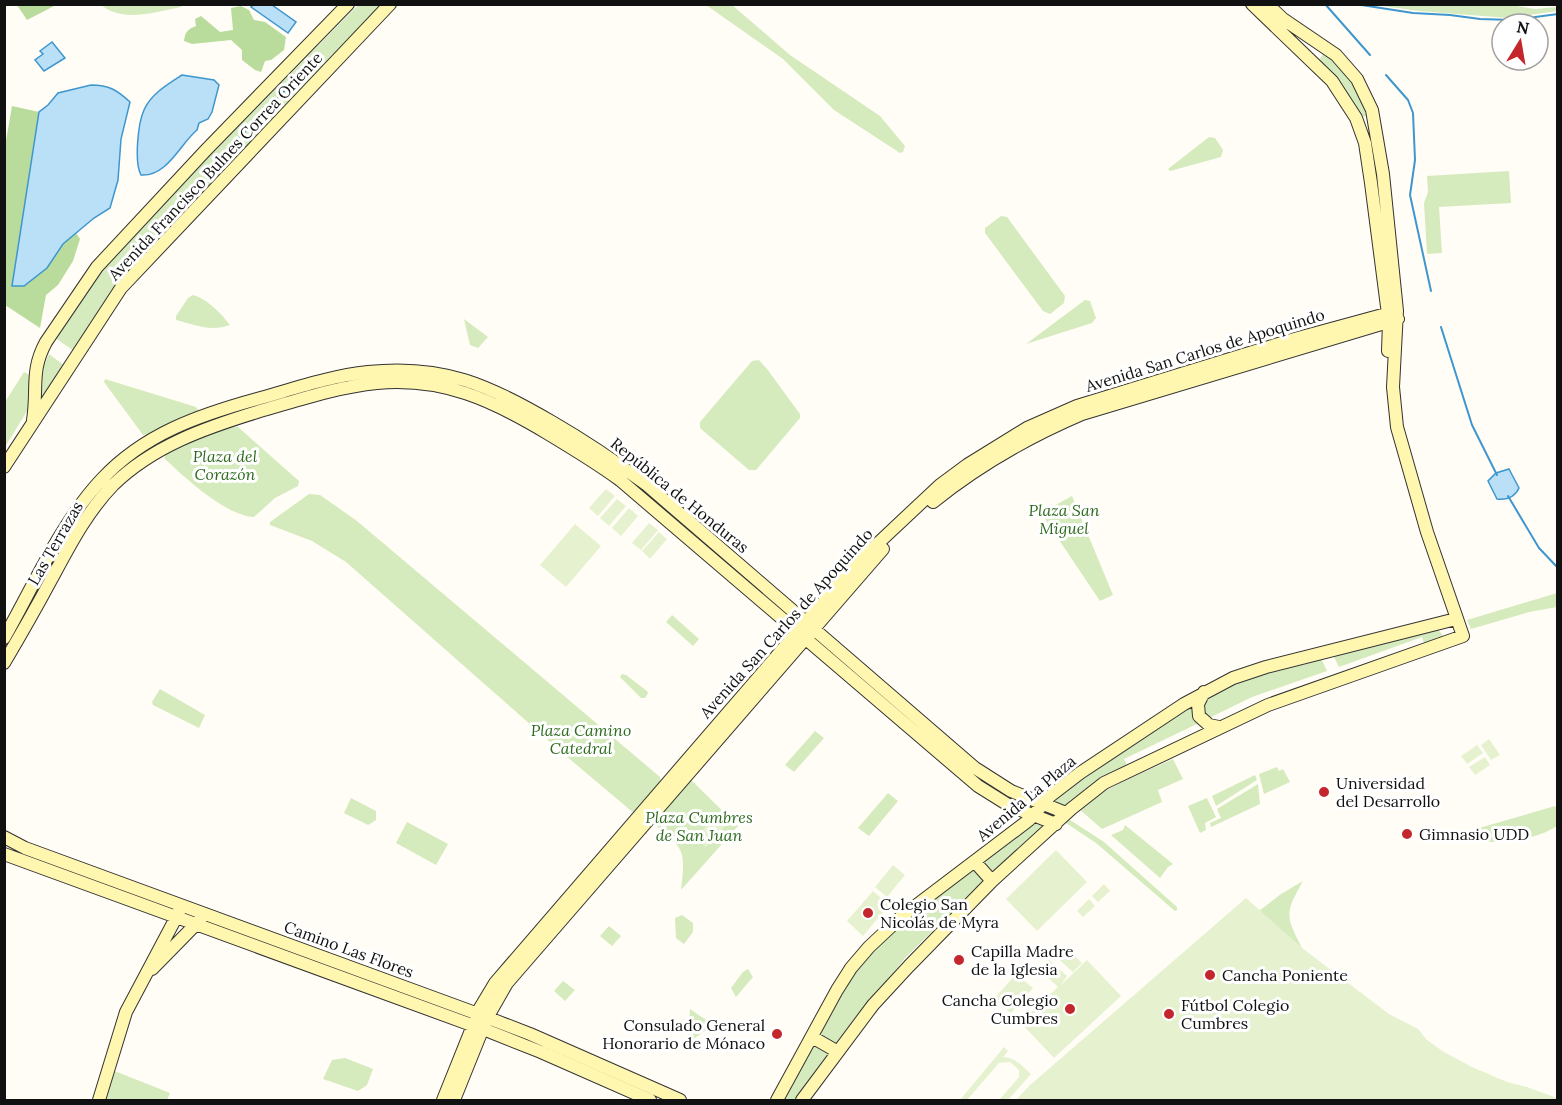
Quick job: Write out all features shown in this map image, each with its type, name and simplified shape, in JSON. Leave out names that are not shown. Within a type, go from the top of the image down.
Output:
[{"type":"street","name":"Avenida Francisco Bulnes Correa Oriente","points":[[32,424],[35,372],[46,342],[97,267],[348,4]]},
{"type":"street","points":[[1252,4],[1340,91],[1356,118],[1379,196]]},
{"type":"street","points":[[802,1101],[873,1005],[992,881],[1066,813],[1104,783],[1268,705],[1459,637],[1421,534],[1391,428],[1386,393],[1393,316],[1379,196],[1379,139],[1372,110],[1357,79],[1344,62],[1328,48],[1283,19],[1267,4]]},
{"type":"street","name":"Avenida Francisco Bulnes Correa Oriente","points":[[4,467],[121,288],[388,5]]},
{"type":"street","points":[[1313,63],[1318,53],[1328,48]]},
{"type":"street","points":[[1356,118],[1367,118],[1372,110]]},
{"type":"street","name":"Avenida San Carlos de Apoquindo","points":[[454,1101],[491,988],[514,959],[806,630],[857,563],[940,485],[981,455],[1027,428],[1077,406],[1122,391],[1393,316]]},
{"type":"street","name":"República de Honduras","points":[[149,449],[193,419],[329,386],[365,372],[407,370],[458,378],[502,394],[586,441],[631,472],[978,786],[1010,806],[1056,824]]},
{"type":"street","name":"Las Terrazas","points":[[4,638],[68,524],[98,492],[123,476],[149,449]]},
{"type":"street","name":"Las Terrazas","points":[[4,663],[98,492]]},
{"type":"street","name":"Avenida La Plaza","points":[[777,1101],[840,984],[869,947],[902,917],[1034,815],[1042,804],[1080,773],[1204,692],[1233,678],[1452,620]]},
{"type":"street","points":[[1424,627],[1431,638],[1429,647]]},
{"type":"street","name":"República de Honduras","points":[[806,630],[975,768],[1011,791],[1066,813]]},
{"type":"street","points":[[1204,692],[1198,704],[1199,716],[1209,725],[1220,727]]},
{"type":"street","name":"Camino Las Flores","points":[[4,837],[25,848],[179,911]]},
{"type":"street","name":"Camino Las Flores","points":[[4,854],[179,911],[480,1021],[541,1039],[680,1101]]},
{"type":"street","points":[[975,862],[992,881]]},
{"type":"street","points":[[99,1101],[120,1027],[179,911]]},
{"type":"street","points":[[143,978],[201,919]]},
{"type":"street","name":"Avenida San Carlos de Apoquindo","points":[[443,1101],[480,1021]]},
{"type":"street","name":"Camino Las Flores","points":[[480,1021],[650,1101]]},
{"type":"street","points":[[812,1037],[838,1052]]},
{"type":"green space","points":[[17,5],[56,5],[27,20]]},
{"type":"green space","points":[[101,5],[182,5],[140,15],[130,15],[120,14]]},
{"type":"green space","points":[[358,5],[380,5],[381,9],[246,148],[74,351],[54,337],[102,265]]},
{"type":"green space","points":[[706,5],[732,5],[790,55],[880,116],[905,146],[903,152],[900,153],[834,110],[783,59]]},
{"type":"green space","points":[[1376,5],[1510,5],[1535,9],[1557,7],[1557,11],[1490,12],[1490,17]]},
{"type":"green space","points":[[241,6],[249,10],[254,20],[265,22],[286,37],[284,50],[271,60],[265,61],[261,72],[242,60],[242,50],[231,40],[192,44],[184,41],[187,31],[196,26],[195,19],[201,16],[220,32],[233,30],[231,8]]},
{"type":"green space","points":[[1328,53],[1351,76],[1369,114],[1363,117],[1358,115],[1319,60],[1323,54]]},
{"type":"green space","points":[[12,106],[39,112],[12,286],[24,286],[47,268],[62,244],[76,233],[80,239],[73,261],[58,285],[46,295],[40,328],[5,305],[4,152]]},
{"type":"green space","points":[[1209,137],[1215,138],[1223,150],[1221,157],[1170,171],[1168,169]]},
{"type":"green space","points":[[1509,171],[1511,203],[1439,207],[1442,253],[1427,254],[1424,203],[1428,192],[1427,176]]},
{"type":"green space","points":[[1001,216],[1007,217],[1065,296],[1064,303],[1050,314],[1043,311],[985,233],[985,228]]},
{"type":"green space","points":[[193,295],[213,307],[230,325],[210,328],[176,320],[176,316],[188,298]]},
{"type":"green space","points":[[1085,300],[1090,301],[1096,318],[1092,323],[1026,344]]},
{"type":"green space","points":[[464,319],[488,337],[478,348],[470,345]]},
{"type":"green space","points":[[49,354],[65,366],[42,400],[39,389],[42,371]]},
{"type":"green space","points":[[759,360],[800,414],[800,418],[756,470],[749,470],[700,428],[700,422],[752,361]]},
{"type":"green space","points":[[24,372],[30,375],[32,403],[5,447],[5,402]]},
{"type":"green space","points":[[105,379],[196,407],[199,411],[151,436],[143,435],[104,382]]},
{"type":"green space","name":"Plaza del Corazón","points":[[230,426],[238,427],[299,481],[298,486],[275,498],[254,517],[243,515],[218,503],[164,458],[169,451],[184,440]]},
{"type":"green space","points":[[144,450],[146,452],[118,476],[5,656],[5,645],[72,526],[102,484]]},
{"type":"green space","points":[[606,489],[615,496],[598,516],[589,508]]},
{"type":"green space","name":"Plaza Camino Catedral","points":[[309,494],[320,495],[357,521],[660,777],[661,785],[635,814],[346,562],[312,541],[270,525],[270,522]]},
{"type":"green space","name":"Plaza San Miguel","points":[[1072,496],[1113,595],[1100,601],[1041,513]]},
{"type":"green space","points":[[617,499],[626,506],[609,526],[600,518]]},
{"type":"green space","points":[[629,508],[638,516],[621,536],[612,528]]},
{"type":"green space","points":[[649,523],[658,530],[641,550],[632,543]]},
{"type":"green space","points":[[575,524],[601,546],[566,587],[540,565]]},
{"type":"green space","points":[[659,532],[667,539],[650,559],[642,551]]},
{"type":"green space","points":[[1557,593],[1557,607],[1529,612],[1471,629],[1467,620]]},
{"type":"green space","points":[[672,615],[699,639],[693,646],[666,622]]},
{"type":"green space","points":[[1438,629],[1443,636],[1424,643],[1422,637],[1339,667],[1333,655]]},
{"type":"green space","points":[[1321,658],[1327,671],[1252,697],[1205,720],[1201,715],[1204,700],[1232,682]]},
{"type":"green space","points":[[622,674],[647,691],[645,698],[641,698],[620,677]]},
{"type":"green space","points":[[160,689],[205,715],[199,728],[153,705],[152,702]]},
{"type":"green space","points":[[1195,705],[1201,722],[1124,759],[1128,767],[1064,809],[1047,803],[1075,780]]},
{"type":"green space","points":[[815,731],[824,738],[794,772],[785,765]]},
{"type":"green space","points":[[1489,739],[1500,755],[1491,760],[1481,745]]},
{"type":"green space","points":[[1477,745],[1483,753],[1467,764],[1461,756]]},
{"type":"green space","points":[[1485,757],[1490,765],[1475,775],[1469,767]]},
{"type":"green space","points":[[1173,759],[1183,779],[1158,790],[1162,802],[1102,829],[1079,809],[1112,787]]},
{"type":"green space","points":[[1277,767],[1279,771],[1283,769],[1290,782],[1264,794],[1259,774]]},
{"type":"green space","points":[[1255,775],[1257,780],[1216,806],[1212,796]]},
{"type":"green space","name":"Plaza Cumbres de San Juan","points":[[690,779],[738,826],[681,890],[683,865],[680,850],[671,838],[652,822]]},
{"type":"green space","points":[[1258,784],[1260,804],[1211,827],[1210,823],[1221,818],[1217,809]]},
{"type":"green space","points":[[888,793],[898,801],[869,836],[858,828]]},
{"type":"green space","points":[[351,798],[376,811],[376,820],[368,825],[344,813]]},
{"type":"green space","points":[[1207,798],[1216,817],[1205,823],[1206,830],[1200,833],[1188,806]]},
{"type":"green space","points":[[1555,806],[1557,826],[1533,837],[1506,841],[1450,842],[1448,837]]},
{"type":"green space","points":[[715,816],[726,825],[706,847],[696,838]]},
{"type":"green space","points":[[1067,818],[1104,842],[1177,907],[1177,910],[1175,911],[1096,843],[1063,821]]},
{"type":"green space","points":[[407,822],[448,844],[436,865],[396,843]]},
{"type":"green space","points":[[1034,823],[1045,827],[993,871],[905,958],[816,1071],[798,1100],[778,1100],[836,998],[877,947],[919,908]]},
{"type":"green space","points":[[1125,825],[1173,864],[1160,878],[1111,835],[1123,830]]},
{"type":"green space","points":[[1056,850],[1087,882],[1037,931],[1006,899]]},
{"type":"green space","name":"Colegio San Nicolás de Myra","points":[[893,865],[905,875],[887,897],[875,887]]},
{"type":"green space","points":[[1303,881],[1289,914],[1292,928],[1302,948],[1259,911]]},
{"type":"green space","points":[[1104,884],[1110,891],[1098,902],[1092,896]]},
{"type":"green space","name":"Colegio San Nicolás de Myra","points":[[873,891],[889,905],[863,936],[847,921]]},
{"type":"green space","points":[[1246,898],[1302,948],[1389,1014],[1418,1029],[1427,1040],[1444,1052],[1507,1082],[1527,1087],[1557,1098],[1557,1100],[1016,1100],[1029,1086]]},
{"type":"green space","points":[[1089,899],[1095,906],[1083,917],[1077,911]]},
{"type":"green space","points":[[682,915],[693,923],[693,932],[684,944],[676,938],[675,918]]},
{"type":"green space","points":[[609,926],[621,936],[612,946],[600,936]]},
{"type":"green space","points":[[1064,946],[1082,963],[1073,972],[1055,956]]},
{"type":"green space","name":"Cancha Colegio Cumbres","points":[[1049,960],[1067,976],[1061,985],[1087,960],[1121,996],[1054,1058],[1020,1022],[1058,987],[1040,970]]},
{"type":"green space","points":[[748,969],[753,977],[736,997],[731,988]]},
{"type":"green space","points":[[1016,974],[1033,988],[1011,1013],[994,999]]},
{"type":"green space","points":[[563,981],[575,990],[565,1001],[554,991]]},
{"type":"green space","points":[[690,1009],[709,1022],[707,1029],[688,1043]]},
{"type":"green space","points":[[1004,1047],[1008,1051],[1003,1057],[1015,1060],[1031,1074],[1008,1100],[999,1100],[1019,1077],[1019,1070],[1010,1062],[999,1063],[967,1100],[960,1100]]},
{"type":"green space","points":[[345,1058],[373,1069],[367,1085],[358,1091],[323,1079],[332,1060]]},
{"type":"green space","points":[[112,1070],[170,1093],[167,1100],[104,1100]]},
{"type":"water","points":[[253,5],[272,5],[296,22],[288,33],[251,7]]},
{"type":"water","points":[[52,42],[65,58],[44,71],[35,60],[43,54],[40,51]]},
{"type":"water","points":[[182,75],[214,80],[219,85],[212,112],[208,119],[199,123],[197,130],[166,165],[158,171],[141,175],[138,143],[144,110],[155,94]]},
{"type":"water","points":[[91,85],[112,89],[130,102],[121,139],[118,180],[110,208],[63,244],[47,268],[24,286],[12,286],[39,112],[58,93]]},
{"type":"water","points":[[1509,469],[1519,488],[1510,497],[1497,499],[1488,481],[1496,473]]},
{"type":"waterway","points":[[1325,4],[1370,55]]},
{"type":"waterway","points":[[1355,4],[1413,13],[1480,19],[1512,20],[1558,14]]},
{"type":"waterway","points":[[1386,75],[1408,100],[1413,113],[1415,160],[1410,195],[1431,291]]},
{"type":"waterway","points":[[237,140],[293,82]]},
{"type":"waterway","points":[[1441,327],[1472,425],[1497,475]]},
{"type":"waterway","points":[[1508,496],[1539,548],[1558,568]]},
{"type":"place","name":"Universidad del Desarrollo","points":[[1324,792]]},
{"type":"place","name":"Gimnasio UDD","points":[[1407,834]]},
{"type":"place","name":"Colegio San Nicolás de Myra","points":[[868,913]]},
{"type":"place","name":"Capilla Madre de la Iglesia","points":[[959,960]]},
{"type":"place","name":"Cancha Poniente","points":[[1210,975]]},
{"type":"place","name":"Cancha Colegio Cumbres","points":[[1070,1009]]},
{"type":"place","name":"Fútbol Colegio Cumbres","points":[[1169,1014]]},
{"type":"place","name":"Consulado General Honorario de Mónaco","points":[[777,1034]]}]
